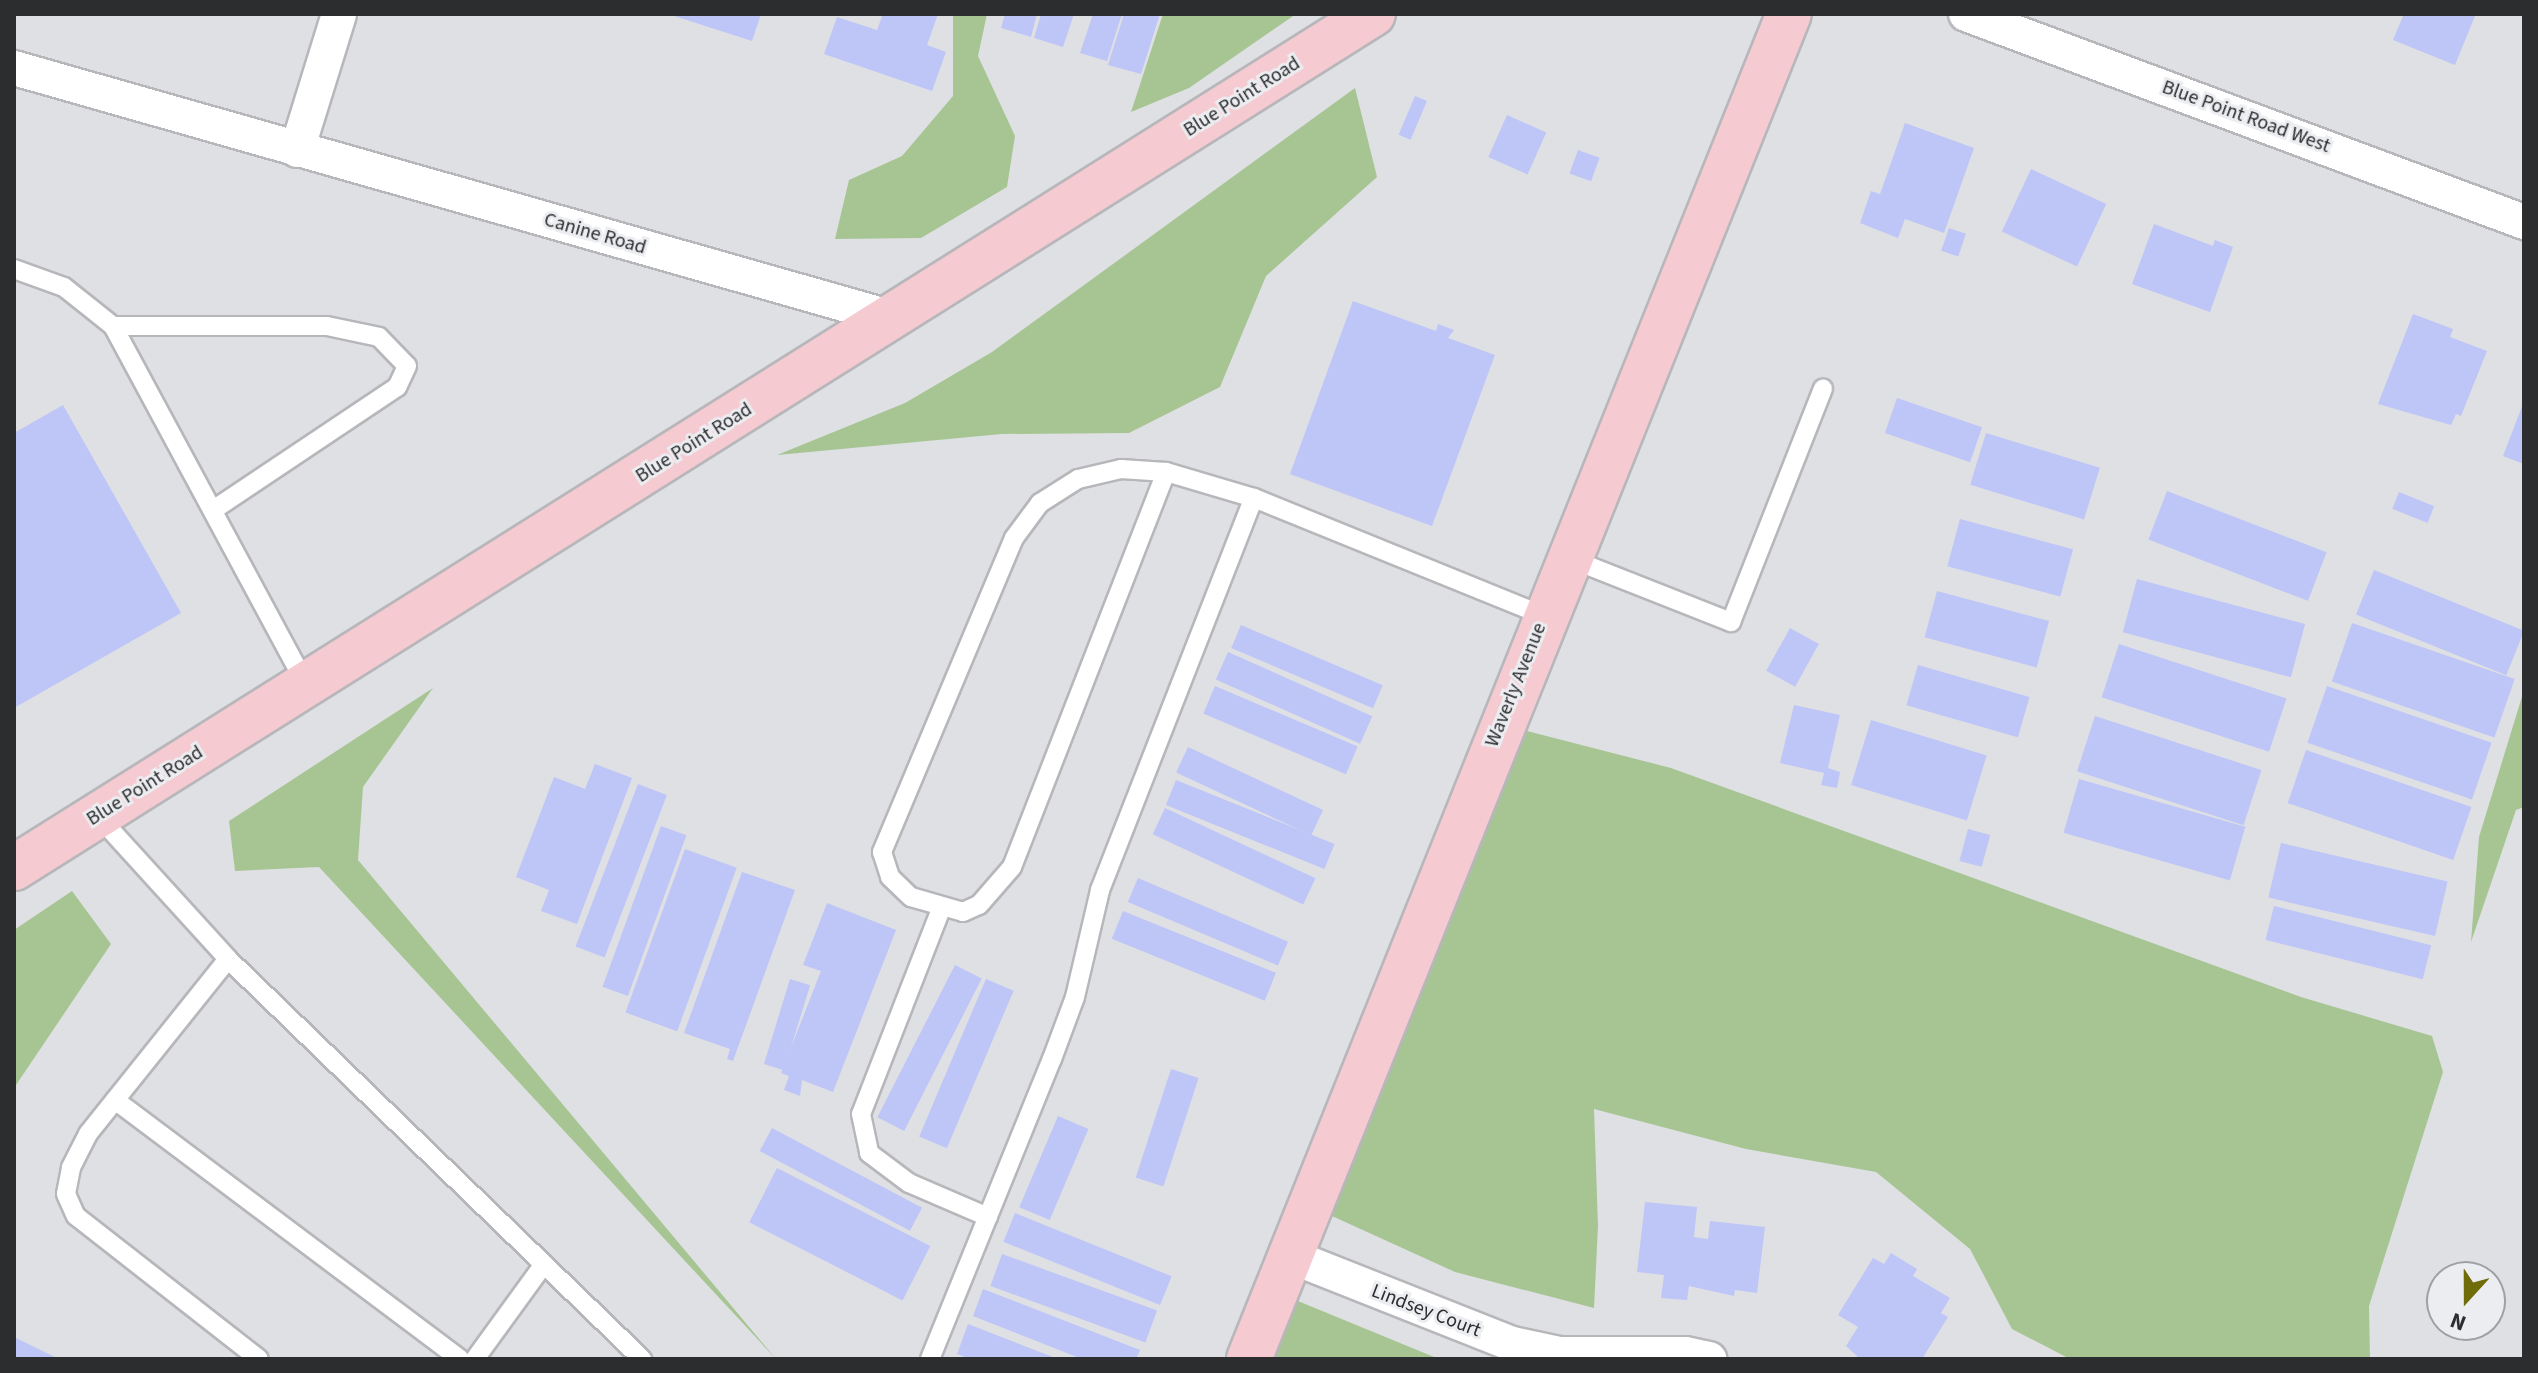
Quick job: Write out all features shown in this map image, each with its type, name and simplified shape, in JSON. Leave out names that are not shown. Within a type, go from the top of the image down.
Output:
[{"type":"street","points":[[297,150],[339,14]]},
{"type":"street","name":"Blue Point Road","points":[[14,868],[1373,14]]},
{"type":"street","name":"Waverly Avenue","points":[[1249,1359],[1568,558],[1789,14]]},
{"type":"street","name":"Blue Point Road West","points":[[1966,14],[2524,222]]},
{"type":"street","name":"Canine Road","points":[[14,68],[893,318]]},
{"type":"street","name":"Lindsey Court","points":[[1290,1256],[1512,1344],[1559,1354],[1685,1354],[1709,1359]]},
{"type":"lane","points":[[14,269],[64,287],[113,326],[215,509],[306,685]]},
{"type":"lane","points":[[113,326],[327,326],[379,337],[407,366],[397,387],[215,509]]},
{"type":"lane","points":[[1568,558],[1731,622],[1823,389]]},
{"type":"lane","points":[[1166,472],[1012,867],[979,905],[963,912],[941,909],[911,897],[890,877],[882,852],[1014,538],[1040,503],[1078,479],[1121,469],[1166,472],[1254,498],[1545,616]]},
{"type":"lane","points":[[930,1359],[1075,997],[1086,932],[1100,890],[1254,498]]},
{"type":"lane","points":[[98,816],[228,959],[642,1359]]},
{"type":"lane","points":[[941,909],[861,1114],[869,1153],[909,1183],[988,1217]]},
{"type":"lane","points":[[228,959],[88,1134],[71,1168],[66,1194],[76,1216],[259,1359]]},
{"type":"lane","points":[[115,1100],[460,1359]]},
{"type":"lane","points":[[475,1359],[544,1264]]},
{"type":"green space","points":[[953,14],[987,14],[978,56],[1015,136],[1007,187],[921,238],[835,239],[849,180],[902,156],[953,96]]},
{"type":"green space","points":[[1163,14],[1296,14],[1189,88],[1131,112]]},
{"type":"green space","points":[[1355,88],[1377,177],[1266,276],[1220,387],[1129,433],[1002,434],[777,455],[905,403],[992,352]]},
{"type":"green space","points":[[433,688],[363,787],[358,860],[776,1359],[319,867],[235,871],[229,821]]},
{"type":"green space","points":[[2524,690],[2524,807],[2516,810],[2471,942],[2479,837]]},
{"type":"green space","points":[[1500,724],[1671,768],[2301,997],[2432,1036],[2443,1072],[2369,1306],[2370,1359],[2070,1359],[2012,1329],[1970,1249],[1876,1172],[1746,1149],[1594,1109],[1598,1226],[1594,1308],[1455,1272],[1310,1206]]},
{"type":"green space","points":[[72,891],[111,944],[14,1088],[14,930]]},
{"type":"green space","points":[[1276,1292],[1439,1359],[1249,1359]]},
{"type":"building","points":[[668,14],[761,14],[752,41]]},
{"type":"building","points":[[883,14],[938,14],[927,45],[946,52],[932,91],[824,54],[837,17],[877,30]]},
{"type":"building","points":[[1005,14],[1037,14],[1031,37],[1001,28]]},
{"type":"building","points":[[1041,14],[1074,14],[1063,47],[1034,38]]},
{"type":"building","points":[[1093,14],[1122,14],[1107,61],[1080,53]]},
{"type":"building","points":[[1124,14],[1160,14],[1141,74],[1108,65]]},
{"type":"building","points":[[2404,14],[2475,16],[2455,65],[2393,40]]},
{"type":"building","points":[[1415,96],[1427,101],[1411,140],[1399,135]]},
{"type":"building","points":[[1507,115],[1546,132],[1528,175],[1488,157]]},
{"type":"building","points":[[1905,123],[1974,148],[1944,233],[1905,219],[1898,238],[1860,223],[1871,191],[1880,194]]},
{"type":"building","points":[[1578,150],[1600,158],[1591,181],[1569,173]]},
{"type":"building","points":[[2031,169],[2106,204],[2077,267],[2002,232]]},
{"type":"building","points":[[2154,224],[2213,246],[2215,240],[2233,247],[2210,312],[2132,284]]},
{"type":"building","points":[[1949,228],[1966,234],[1958,257],[1941,251]]},
{"type":"building","points":[[1353,301],[1436,331],[1438,324],[1454,330],[1448,338],[1495,355],[1432,526],[1290,474]]},
{"type":"building","points":[[2413,314],[2453,329],[2450,337],[2487,351],[2461,416],[2456,414],[2451,425],[2378,404]]},
{"type":"building","points":[[1897,398],[1982,427],[1970,462],[1885,433]]},
{"type":"building","points":[[2524,401],[2524,464],[2503,456]]},
{"type":"building","points":[[63,405],[181,613],[14,708],[14,433]]},
{"type":"building","points":[[1986,433],[2100,468],[2084,519],[1970,485]]},
{"type":"building","points":[[2167,491],[2327,552],[2308,601],[2148,540]]},
{"type":"building","points":[[2399,492],[2434,506],[2427,523],[2392,509]]},
{"type":"building","points":[[1960,519],[2073,549],[2060,597],[1947,566]]},
{"type":"building","points":[[2374,570],[2524,631],[2506,675],[2356,615]]},
{"type":"building","points":[[2137,579],[2305,624],[2291,677],[2123,632]]},
{"type":"building","points":[[1937,591],[2049,621],[2037,667],[1925,637]]},
{"type":"building","points":[[2352,623],[2515,679],[2494,738],[2332,682]]},
{"type":"building","points":[[1241,625],[1383,685],[1373,708],[1231,648]]},
{"type":"building","points":[[1790,628],[1819,644],[1795,687],[1766,671]]},
{"type":"building","points":[[2119,644],[2286,698],[2269,752],[2102,697]]},
{"type":"building","points":[[1228,652],[1372,716],[1360,744],[1216,679]]},
{"type":"building","points":[[1918,665],[2030,697],[2018,737],[1906,705]]},
{"type":"building","points":[[1215,686],[1358,747],[1346,774],[1203,714]]},
{"type":"building","points":[[2327,686],[2492,743],[2472,799],[2307,743]]},
{"type":"building","points":[[1794,705],[1840,715],[1828,768],[1840,772],[1837,788],[1821,785],[1824,773],[1780,763]]},
{"type":"building","points":[[2095,716],[2261,770],[2244,825],[2077,771]]},
{"type":"building","points":[[1871,720],[1987,755],[1967,820],[1851,785]]},
{"type":"building","points":[[1188,747],[1323,810],[1311,835],[1176,772]]},
{"type":"building","points":[[2306,750],[2471,807],[2453,860],[2288,803]]},
{"type":"building","points":[[595,764],[632,778],[577,924],[541,911],[549,890],[516,877],[554,777],[585,789]]},
{"type":"building","points":[[2079,779],[2245,827],[2230,881],[2064,833]]},
{"type":"building","points":[[1176,780],[1335,844],[1324,869],[1166,805]]},
{"type":"building","points":[[638,784],[667,795],[605,958],[576,946]]},
{"type":"building","points":[[1165,808],[1315,878],[1303,904],[1153,834]]},
{"type":"building","points":[[661,826],[686,835],[628,996],[603,987]]},
{"type":"building","points":[[1968,829],[1990,835],[1982,867],[1959,861]]},
{"type":"building","points":[[2281,843],[2448,881],[2435,936],[2268,898]]},
{"type":"building","points":[[685,849],[737,868],[677,1031],[625,1013]]},
{"type":"building","points":[[742,872],[795,890],[733,1061],[727,1059],[730,1049],[684,1033]]},
{"type":"building","points":[[1138,878],[1288,942],[1278,966],[1128,902]]},
{"type":"building","points":[[827,903],[896,930],[833,1092],[802,1080],[800,1096],[784,1090],[789,1076],[781,1073],[821,971],[803,965]]},
{"type":"building","points":[[2274,906],[2431,945],[2423,979],[2266,940]]},
{"type":"building","points":[[1123,911],[1276,973],[1265,1001],[1112,939]]},
{"type":"building","points":[[955,965],[982,979],[904,1131],[877,1117]]},
{"type":"building","points":[[790,979],[810,985],[784,1070],[764,1064]]},
{"type":"building","points":[[986,979],[1014,991],[947,1148],[919,1136]]},
{"type":"building","points":[[1171,1069],[1199,1078],[1163,1186],[1136,1177]]},
{"type":"building","points":[[1058,1116],[1088,1129],[1050,1220],[1019,1207]]},
{"type":"building","points":[[772,1128],[922,1208],[910,1231],[760,1151]]},
{"type":"building","points":[[777,1168],[930,1246],[903,1300],[749,1222]]},
{"type":"building","points":[[1645,1202],[1697,1207],[1694,1237],[1708,1239],[1710,1221],[1765,1227],[1757,1293],[1735,1290],[1734,1296],[1689,1286],[1687,1300],[1661,1298],[1664,1275],[1637,1272]]},
{"type":"building","points":[[1015,1213],[1172,1276],[1160,1305],[1003,1242]]},
{"type":"building","points":[[1891,1253],[1917,1269],[1913,1276],[1950,1298],[1941,1313],[1948,1317],[1922,1359],[1860,1359],[1846,1346],[1858,1327],[1838,1315],[1873,1258],[1884,1264]]},
{"type":"building","points":[[1002,1254],[1157,1310],[1145,1342],[990,1286]]},
{"type":"building","points":[[983,1289],[1140,1350],[1136,1359],[1082,1359],[973,1316]]},
{"type":"building","points":[[968,1324],[1058,1359],[971,1359],[957,1354]]},
{"type":"building","points":[[14,1337],[59,1359],[14,1359]]}]
